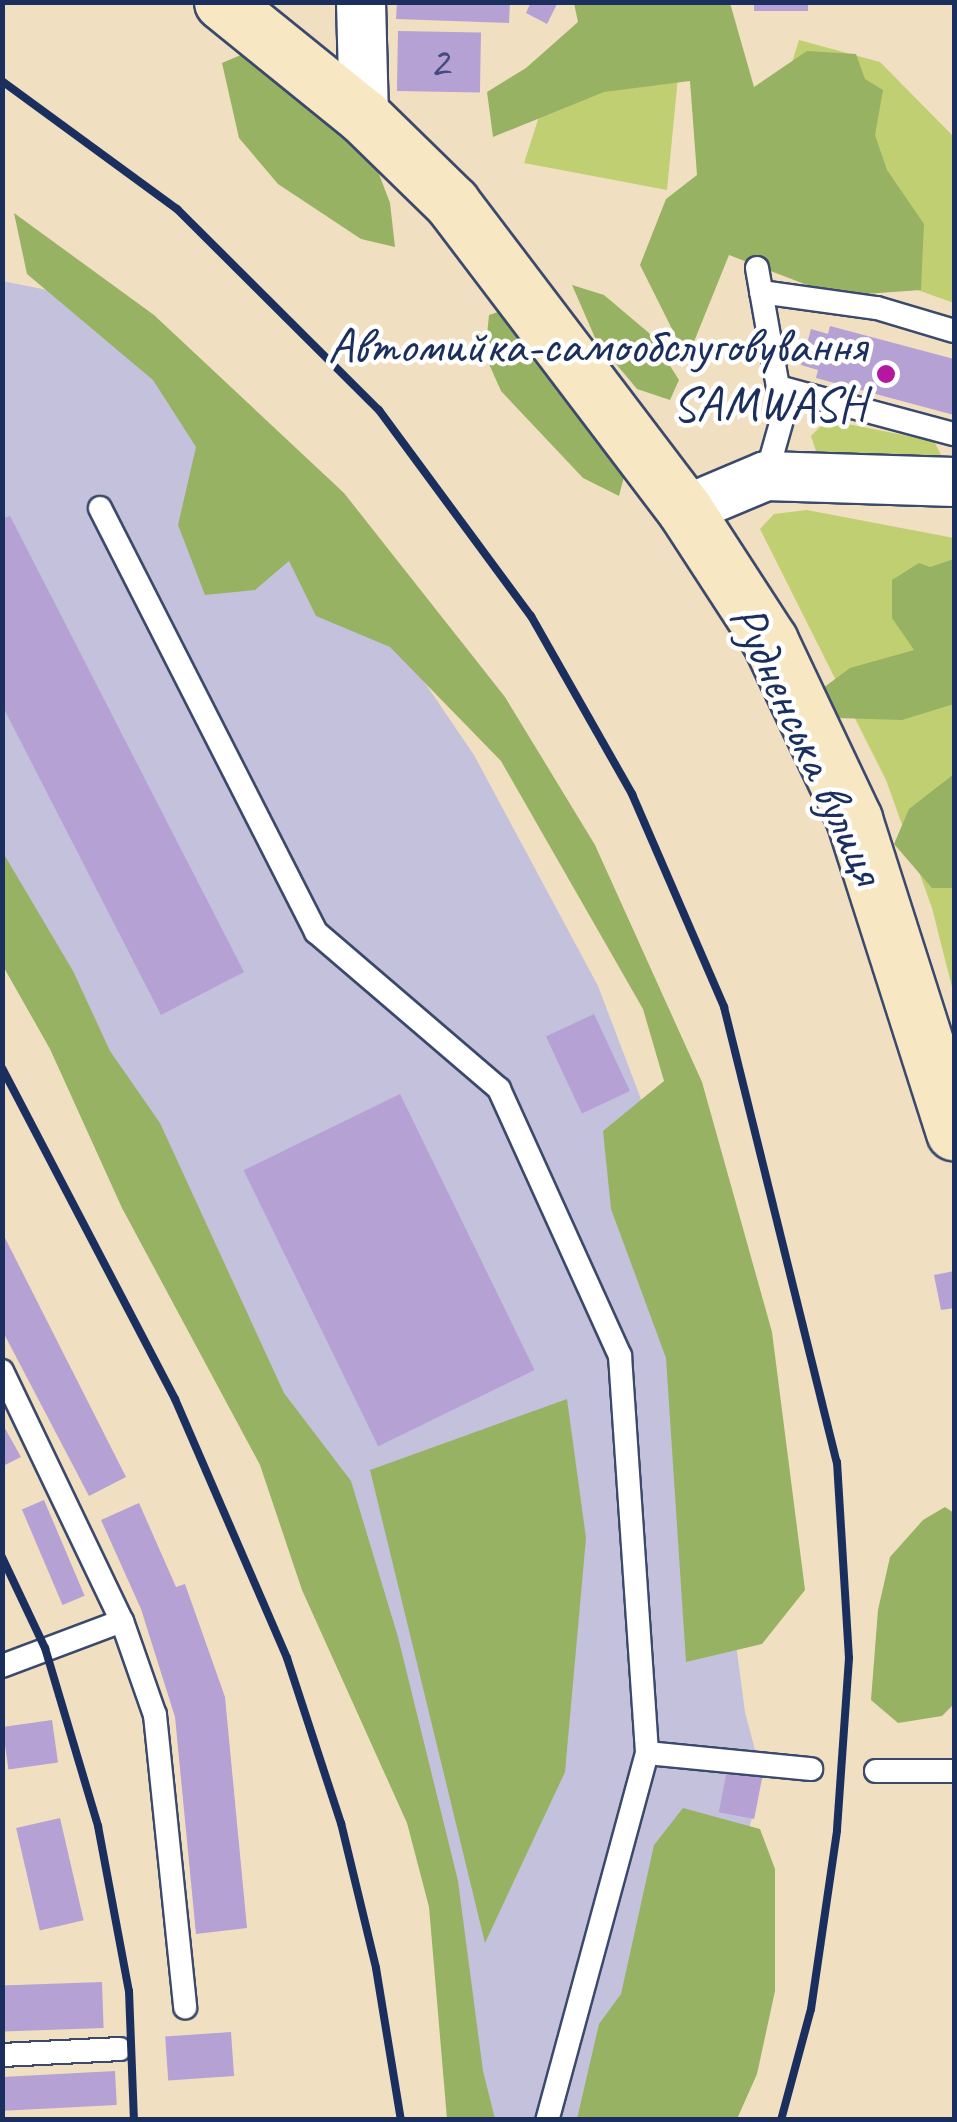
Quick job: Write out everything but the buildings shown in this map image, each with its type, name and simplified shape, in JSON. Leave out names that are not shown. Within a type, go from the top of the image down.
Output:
[{"type":"street","name":"Рудненська вулиця","points":[[222,2],[364,116],[452,202],[685,510],[770,641],[854,819],[954,1132]]},
{"type":"street","points":[[361,2],[364,116]]},
{"type":"street","points":[[685,510],[766,476],[954,482]]},
{"type":"lane","points":[[757,268],[783,416],[766,476]]},
{"type":"lane","points":[[761,292],[877,308],[954,330]]},
{"type":"lane","points":[[778,388],[954,434]]},
{"type":"lane","points":[[100,508],[316,932],[499,1089],[620,1356],[647,1754],[547,2120]]},
{"type":"lane","points":[[2,1372],[122,1622],[155,1715],[186,2007]]},
{"type":"lane","points":[[2,1666],[122,1622]]},
{"type":"lane","points":[[647,1754],[811,1770]]},
{"type":"lane","points":[[876,1771],[954,1771]]},
{"type":"lane","points":[[2,2056],[120,2049]]},
{"type":"shaded area","points":[[2,281],[73,295],[363,592],[474,755],[598,986],[676,1191],[745,1712],[762,1777],[677,2119],[459,2119],[415,1785],[3,891]]},
{"type":"green space","points":[[574,3],[730,3],[754,87],[807,51],[856,54],[865,79],[883,90],[875,135],[887,170],[924,224],[921,290],[836,296],[729,255],[687,359],[640,265],[666,199],[697,175],[690,81],[604,92],[493,137],[487,92],[526,68],[578,22]]},
{"type":"green space","points":[[799,40],[880,62],[954,137],[954,303],[740,227]]},
{"type":"green space","points":[[243,54],[368,145],[390,203],[395,247],[361,239],[278,184],[239,138],[222,63]]},
{"type":"green space","points":[[558,58],[678,77],[667,190],[524,163]]},
{"type":"green space","points":[[14,213],[154,315],[344,493],[505,697],[595,845],[702,1082],[772,1332],[805,1590],[762,1644],[686,1662],[666,1358],[611,1209],[603,1131],[664,1081],[643,1009],[501,761],[390,647],[316,616],[289,561],[255,590],[205,595],[178,525],[196,447],[153,380],[27,274]]},
{"type":"green space","points":[[572,285],[604,295],[649,333],[679,380],[670,400],[637,389],[596,340]]},
{"type":"green space","points":[[525,303],[628,461],[619,496],[583,478],[501,391],[485,355],[489,315]]},
{"type":"green space","points":[[827,420],[934,441],[943,459],[938,468],[816,451],[811,436]]},
{"type":"green space","points":[[807,510],[954,538],[954,995],[932,908],[886,780],[760,529],[774,514]]},
{"type":"green space","points":[[954,559],[954,704],[902,720],[837,718],[823,688],[850,668],[914,650],[892,618],[892,580],[919,563],[930,567]]},
{"type":"green space","points":[[954,774],[954,888],[932,888],[894,844],[909,809]]},
{"type":"green space","points":[[2,851],[73,971],[110,1051],[160,1123],[284,1393],[351,1481],[398,1637],[458,1881],[483,2071],[495,2119],[447,2119],[429,1907],[407,1823],[302,1590],[260,1465],[122,1208],[50,1049],[3,966]]},
{"type":"green space","points":[[567,1399],[586,1538],[565,1772],[485,1943],[370,1470]]},
{"type":"green space","points":[[945,1507],[954,1513],[954,1704],[942,1716],[898,1723],[871,1700],[878,1610],[890,1557],[923,1520]]},
{"type":"green space","points":[[683,1808],[760,1829],[775,1869],[775,1991],[757,2074],[737,2119],[577,2119],[599,2024],[621,1994],[654,1845]]},
{"type":"railway","points":[[2,81],[177,209],[379,410],[531,616],[632,794],[724,1007],[837,1462],[849,1658],[837,1831],[811,2009],[781,2120]]},
{"type":"railway","points":[[2,1068],[175,1399],[287,1658],[341,1823],[376,1968],[401,2120]]},
{"type":"railway","points":[[2,1557],[45,1648],[98,1826],[129,1991],[134,2120]]},
{"type":"place","name":"Автомийка-самообслуговування SAMWASH","points":[[886,374]]}]
